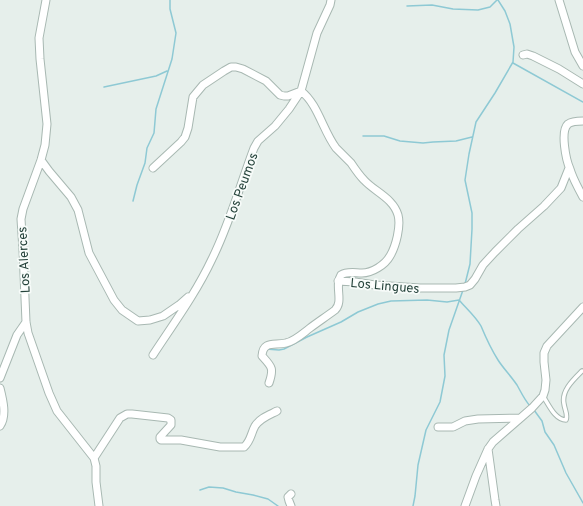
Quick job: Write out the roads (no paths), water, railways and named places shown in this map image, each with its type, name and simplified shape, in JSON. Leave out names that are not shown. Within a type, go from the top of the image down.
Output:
[{"type":"street","name":"Los Alerces","points":[[46,0],[39,38],[47,124],[45,145],[25,202],[21,219],[26,322],[28,333],[49,393],[57,411],[94,458]]},
{"type":"street","name":"Los Peumos","points":[[153,355],[195,292],[213,258],[228,224],[254,148],[258,141],[275,126],[301,91],[317,33],[331,0]]},
{"type":"street","points":[[559,0],[575,52],[583,66]]},
{"type":"street","points":[[523,55],[527,54],[534,56],[583,84]]},
{"type":"street","points":[[153,168],[185,137],[193,97],[203,86],[231,67],[244,69],[266,81],[280,95],[288,96],[301,91]]},
{"type":"street","name":"Los Lingues","points":[[301,91],[308,98],[335,146],[365,181],[390,201],[398,216],[396,242],[389,257],[384,263],[364,273],[343,273],[338,281],[420,288],[456,288],[470,285],[475,280],[483,265],[495,252],[561,188],[570,168]]},
{"type":"street","points":[[583,121],[567,125],[565,129],[564,146],[570,168],[583,197]]},
{"type":"street","points":[[41,160],[71,197],[78,210],[89,253],[114,300],[122,310],[138,321],[150,320],[163,316],[195,292]]},
{"type":"street","points":[[269,383],[272,373],[269,364],[262,356],[262,352],[265,347],[286,343],[296,339],[335,310],[339,303],[338,281]]},
{"type":"street","points":[[465,506],[488,449],[493,442],[543,396],[546,380],[544,353],[547,346],[583,307]]},
{"type":"street","points":[[0,378],[17,335],[26,322]]},
{"type":"street","points":[[0,388],[3,400],[4,415],[3,422],[0,426]]},
{"type":"street","points":[[99,506],[94,458],[120,418],[123,416],[132,414],[168,418],[171,420],[171,425],[160,437],[161,440],[181,440],[220,447],[244,447],[248,444],[254,426],[264,417],[277,411]]},
{"type":"street","points":[[438,427],[452,427],[465,421],[478,418],[520,418]]},
{"type":"street","points":[[488,449],[496,506]]},
{"type":"street","points":[[291,494],[289,494],[288,497],[291,506]]},
{"type":"lane","points":[[543,396],[557,416],[561,420],[566,420],[568,415],[564,407],[563,400],[566,389],[582,372]]},
{"type":"waterway","points":[[133,201],[145,163],[147,148],[154,133],[156,109],[172,59],[176,33],[170,9],[170,0]]},
{"type":"waterway","points":[[407,6],[432,5],[453,9],[478,10],[490,7],[497,0]]},
{"type":"waterway","points":[[465,284],[470,264],[472,229],[472,213],[465,180],[469,154],[476,122],[513,62],[514,47],[510,24],[505,11],[498,0]]},
{"type":"waterway","points":[[513,63],[583,102]]},
{"type":"waterway","points":[[104,87],[156,76],[167,71]]},
{"type":"waterway","points":[[363,136],[384,136],[400,141],[423,143],[456,141],[472,137]]},
{"type":"waterway","points":[[413,506],[418,465],[426,430],[440,402],[445,376],[444,355],[449,330],[463,290]]},
{"type":"waterway","points":[[266,349],[284,349],[341,322],[358,312],[378,304],[391,301],[427,300],[447,302],[459,300],[479,323],[495,356],[517,385],[530,406]]},
{"type":"waterway","points":[[534,410],[542,421],[545,432],[554,445],[566,473],[583,503]]},
{"type":"waterway","points":[[200,490],[209,487],[223,488],[268,499],[278,506]]}]
